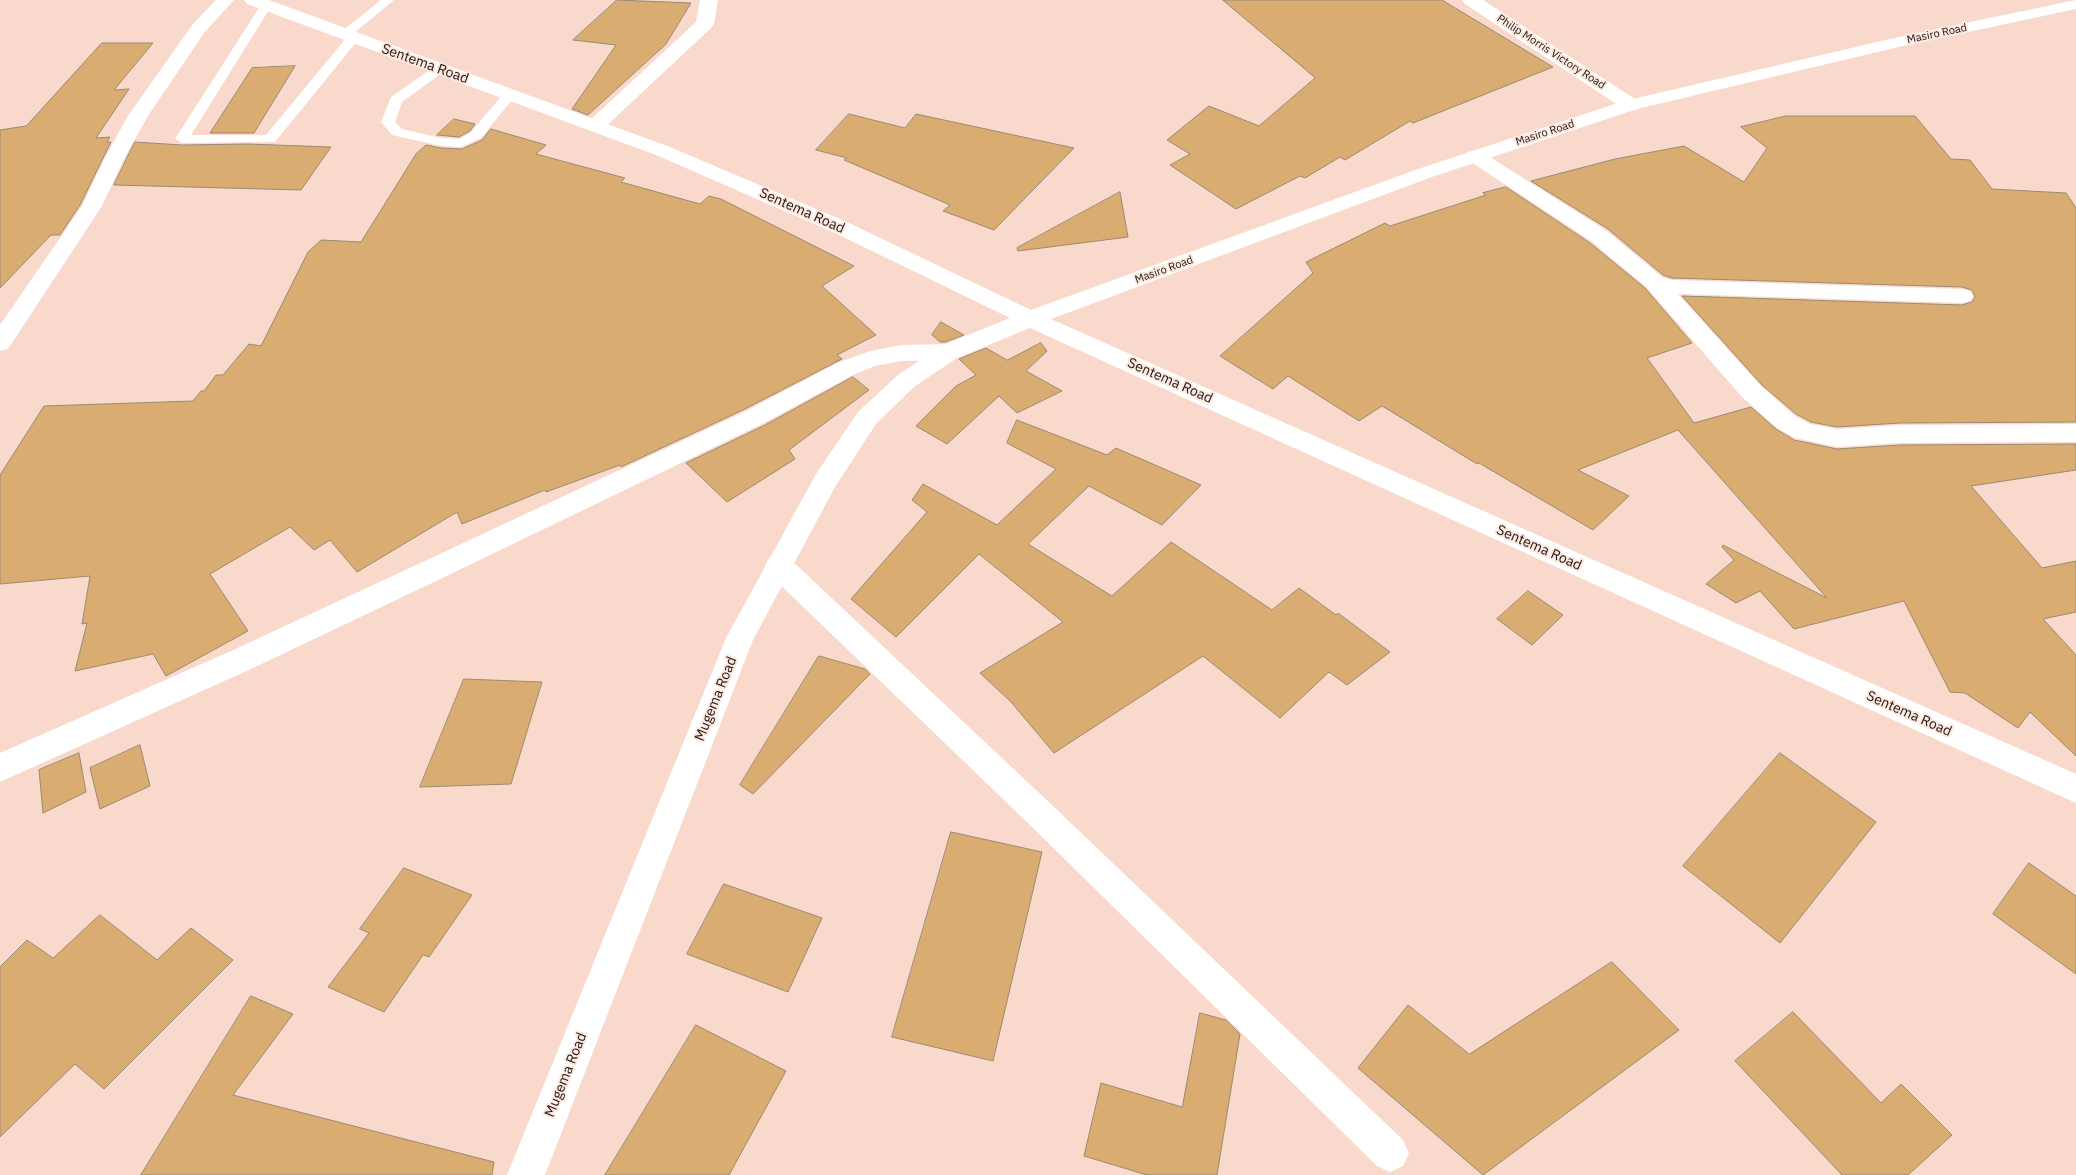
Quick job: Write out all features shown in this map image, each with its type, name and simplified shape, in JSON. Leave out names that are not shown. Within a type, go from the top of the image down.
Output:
[{"type":"street","points":[[0,343],[92,206],[115,157],[138,116],[198,29],[225,0]]},
{"type":"street","points":[[595,126],[705,24],[709,0]]},
{"type":"street","name":"Philip Morris Victory Road","points":[[1470,0],[1631,105]]},
{"type":"street","name":"Sentema Road","points":[[260,2],[438,70],[663,151],[842,228],[1030,319],[2076,789]]},
{"type":"street","name":"Masiro Road","points":[[1030,319],[1425,173],[1631,105],[1903,41],[2076,4]]},
{"type":"street","points":[[1475,156],[1599,236],[1654,282],[1751,392],[1786,422],[1804,432],[1837,438],[1900,434],[2076,433]]},
{"type":"street","points":[[1654,282],[1671,288],[1962,296]]},
{"type":"street","name":"Mugema Road","points":[[526,1175],[740,638],[825,481],[867,418],[906,381],[948,352],[1030,319]]},
{"type":"street","points":[[0,768],[250,656],[424,574],[755,417],[845,369],[870,359],[894,355],[948,352]]},
{"type":"street","points":[[779,566],[1042,816],[1390,1153]]},
{"type":"lane","points":[[260,2],[182,139],[270,139],[350,36],[388,0]]},
{"type":"lane","points":[[438,70],[396,100],[388,122],[397,132],[441,142],[461,143],[476,135],[510,95]]},
{"type":"building","points":[[617,0],[691,3],[666,44],[588,115],[572,109],[616,45],[573,40]]},
{"type":"building","points":[[1223,0],[1442,0],[1553,67],[1413,123],[1410,121],[1345,160],[1340,157],[1305,178],[1300,176],[1236,209],[1170,165],[1190,154],[1167,140],[1209,106],[1259,126],[1315,78]]},
{"type":"building","points":[[102,43],[153,43],[114,90],[129,89],[96,138],[110,137],[107,142],[111,142],[80,205],[60,235],[51,235],[0,288],[0,130],[26,126]]},
{"type":"building","points":[[295,66],[254,133],[210,133],[252,68]]},
{"type":"building","points":[[849,114],[905,128],[916,114],[1074,148],[994,230],[943,211],[950,205],[844,160],[847,158],[816,150]]},
{"type":"building","points":[[1786,116],[1915,116],[1951,159],[1970,160],[1992,189],[2066,193],[2076,208],[2076,422],[1900,423],[1837,427],[1811,422],[1796,414],[1762,385],[1682,296],[1962,305],[1972,302],[1975,297],[1972,290],[1962,287],[1672,278],[1663,275],[1608,229],[1531,181],[1615,159],[1684,146],[1744,182],[1767,148],[1741,127]]},
{"type":"building","points":[[454,119],[475,124],[470,131],[459,137],[437,135]]},
{"type":"building","points":[[491,129],[546,145],[536,154],[625,178],[621,182],[700,204],[709,196],[721,199],[854,266],[822,286],[876,335],[837,355],[842,359],[745,409],[621,467],[620,465],[546,492],[545,490],[462,524],[457,512],[357,572],[330,540],[314,550],[290,527],[210,574],[248,631],[166,676],[153,654],[75,671],[87,623],[82,624],[90,576],[0,584],[0,475],[44,406],[193,401],[201,391],[204,391],[216,375],[223,375],[249,344],[261,346],[308,252],[321,240],[361,242],[416,154],[426,145],[462,149],[482,140]]},
{"type":"building","points":[[135,142],[182,145],[248,144],[331,147],[301,190],[114,185]]},
{"type":"building","points":[[1506,187],[1590,243],[1645,288],[1692,343],[1647,358],[1694,423],[1751,407],[1776,429],[1794,440],[1837,449],[1900,445],[2076,444],[2076,470],[1971,486],[2042,568],[2076,561],[2076,612],[2043,619],[2076,655],[2076,756],[2030,712],[2018,728],[1965,693],[1950,692],[1904,601],[1794,629],[1760,591],[1736,603],[1706,584],[1734,560],[1722,547],[1723,545],[1827,598],[1678,430],[1578,470],[1629,496],[1593,530],[1479,463],[1477,464],[1382,406],[1359,421],[1288,376],[1273,389],[1220,356],[1313,273],[1306,262],[1385,223],[1390,226],[1486,195],[1483,193]]},
{"type":"building","points":[[1120,192],[1128,237],[1018,251],[1017,248]]},
{"type":"building","points":[[941,322],[964,335],[940,342],[932,335]]},
{"type":"building","points":[[1041,343],[1047,351],[1026,371],[1062,391],[1017,413],[999,396],[947,444],[916,426],[956,386],[976,375],[959,359],[986,348],[1007,360]]},
{"type":"building","points":[[853,377],[869,390],[789,450],[795,459],[727,502],[686,463],[765,425]]},
{"type":"building","points":[[1017,420],[1107,455],[1116,448],[1201,485],[1162,525],[1089,486],[1028,544],[1112,596],[1171,542],[1272,610],[1299,588],[1336,615],[1338,613],[1390,652],[1347,685],[1329,672],[1280,718],[1203,656],[1054,753],[1011,702],[980,673],[1063,622],[979,554],[896,637],[851,599],[927,512],[912,500],[923,484],[997,525],[1056,469],[1007,443]]},
{"type":"building","points":[[1528,591],[1563,615],[1532,645],[1497,619]]},
{"type":"building","points":[[819,656],[865,669],[870,674],[753,794],[740,785]]},
{"type":"building","points":[[464,679],[542,682],[511,784],[420,787]]},
{"type":"building","points":[[140,745],[150,786],[100,809],[90,768]]},
{"type":"building","points":[[79,753],[86,792],[43,813],[39,770]]},
{"type":"building","points":[[1780,753],[1876,822],[1780,943],[1683,866]]},
{"type":"building","points":[[951,832],[1042,852],[993,1061],[892,1037]]},
{"type":"building","points":[[2029,863],[2076,896],[2076,974],[1993,914]]},
{"type":"building","points":[[404,868],[472,895],[429,957],[423,955],[384,1012],[328,987],[369,933],[360,929]]},
{"type":"building","points":[[724,884],[822,918],[788,992],[687,954]]},
{"type":"building","points":[[100,915],[157,960],[191,928],[233,960],[104,1089],[75,1064],[0,1137],[0,967],[27,940],[53,958]]},
{"type":"building","points":[[1612,962],[1679,1030],[1483,1175],[1358,1068],[1408,1005],[1469,1054]]},
{"type":"building","points":[[251,996],[293,1014],[233,1095],[494,1162],[492,1175],[141,1175]]},
{"type":"building","points":[[1793,1012],[1881,1103],[1901,1084],[1952,1135],[1908,1175],[1842,1175],[1735,1061]]},
{"type":"building","points":[[1200,1013],[1226,1020],[1240,1034],[1217,1175],[1147,1175],[1084,1156],[1101,1083],[1182,1107]]},
{"type":"building","points":[[696,1025],[786,1071],[729,1175],[605,1175]]}]
